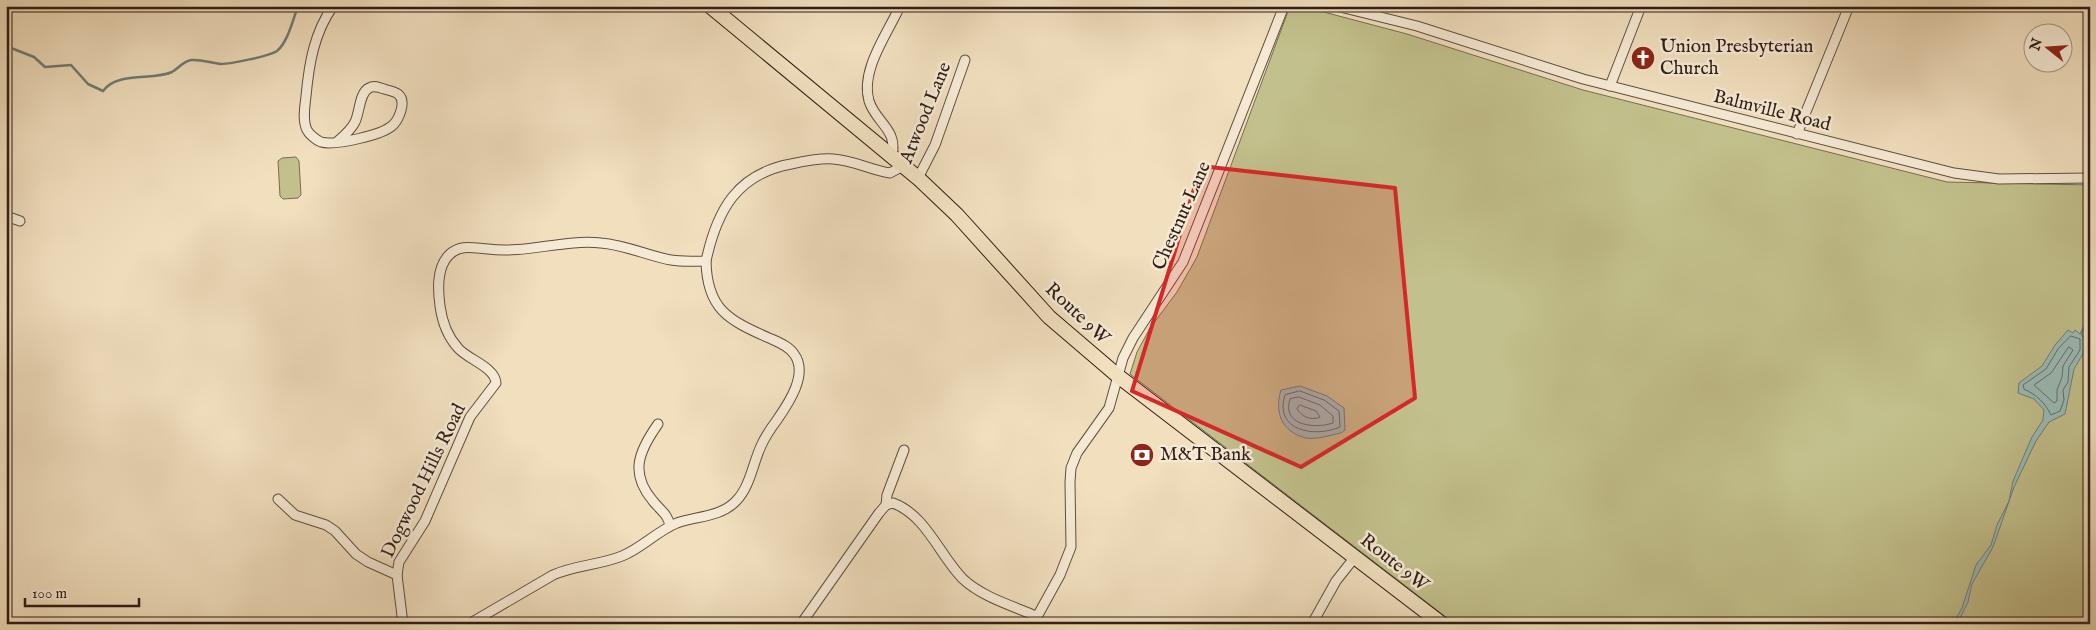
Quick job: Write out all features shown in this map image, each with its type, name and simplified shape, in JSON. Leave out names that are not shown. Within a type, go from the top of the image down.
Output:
[{"type":"highway","name":"Route 9W","points":[[710,6],[918,178],[957,216],[1049,317],[1118,376],[1442,624]]},
{"type":"street","points":[[333,6],[326,16],[314,45],[308,72],[306,129],[320,142],[338,141],[364,138],[383,132],[391,127],[397,120],[402,108],[401,98],[398,94],[374,86],[367,89],[362,96],[355,122],[348,133],[338,141]]},
{"type":"street","points":[[892,156],[893,139],[869,100],[868,84],[874,59],[900,6]]},
{"type":"street","name":"Chestnut Lane","points":[[1034,620],[1060,575],[1071,547],[1071,468],[1077,453],[1109,408],[1123,358],[1183,262],[1284,6]]},
{"type":"street","name":"Balmville Road","points":[[1336,6],[1417,26],[1548,69],[1610,86],[1969,176],[2047,180],[2090,178]]},
{"type":"street","points":[[1610,86],[1641,6]]},
{"type":"street","points":[[1797,134],[1849,6]]},
{"type":"street","name":"Atwood Lane","points":[[918,178],[935,145],[965,60]]},
{"type":"street","points":[[470,624],[553,575],[633,551],[670,526],[723,510],[740,496],[761,446],[793,393],[798,373],[795,355],[788,348],[744,327],[724,313],[715,303],[708,284],[706,261],[716,224],[739,189],[761,174],[787,164],[818,159],[834,159],[890,173],[903,166]]},
{"type":"street","points":[[6,216],[20,221]]},
{"type":"street","name":"Dogwood Hills Road","points":[[403,624],[398,576],[401,558],[425,521],[468,422],[496,383],[493,374],[457,348],[447,330],[441,308],[439,290],[440,277],[447,257],[464,247],[506,250],[579,242],[601,243],[630,248],[670,260],[706,261]]},
{"type":"street","points":[[658,424],[643,446],[640,456],[639,478],[653,502],[664,512],[670,526]]},
{"type":"street","points":[[801,624],[886,505],[887,495],[904,450]]},
{"type":"street","points":[[278,499],[295,515],[326,525],[335,530],[356,554],[368,562],[398,576]]},
{"type":"street","points":[[886,505],[893,503],[911,512],[965,581],[1034,620]]},
{"type":"street","points":[[1312,624],[1336,581],[1355,557]]},
{"type":"highlighted area","points":[[1201,166],[1395,188],[1415,398],[1301,467],[1132,391]]},
{"type":"shaded area","points":[[1290,6],[1301,6],[1407,34],[1583,90],[1947,182],[2090,185],[2090,624],[1455,624],[1130,374],[1137,352],[1150,328],[1177,292],[1197,257]]},
{"type":"shaded area","points":[[296,157],[299,161],[301,195],[298,198],[283,199],[280,196],[278,161],[282,158]]},
{"type":"water","points":[[2090,312],[2090,319],[2081,334],[2086,341],[2084,352],[2074,369],[2065,414],[2049,422],[2036,441],[2014,487],[1993,547],[1972,584],[1968,602],[1957,624],[1953,624],[1962,608],[1976,565],[1991,545],[1997,525],[2009,501],[2013,481],[2032,437],[2043,420],[2044,410],[2034,399],[2018,393],[2019,383],[2042,366],[2055,345],[2068,330],[2073,333],[2075,330],[2080,334]]},
{"type":"water","points":[[1300,386],[1327,396],[1344,408],[1345,430],[1341,433],[1319,438],[1306,438],[1291,431],[1282,420],[1279,398],[1281,390]]},
{"type":"waterway","points":[[6,46],[34,57],[45,67],[71,65],[88,84],[103,91],[117,81],[164,75],[191,60],[226,64],[273,53],[284,42],[298,6]]},
{"type":"place","name":"Union Presbyterian Church","points":[[1643,58]]},
{"type":"place","name":"M&T Bank","points":[[1142,455]]}]
